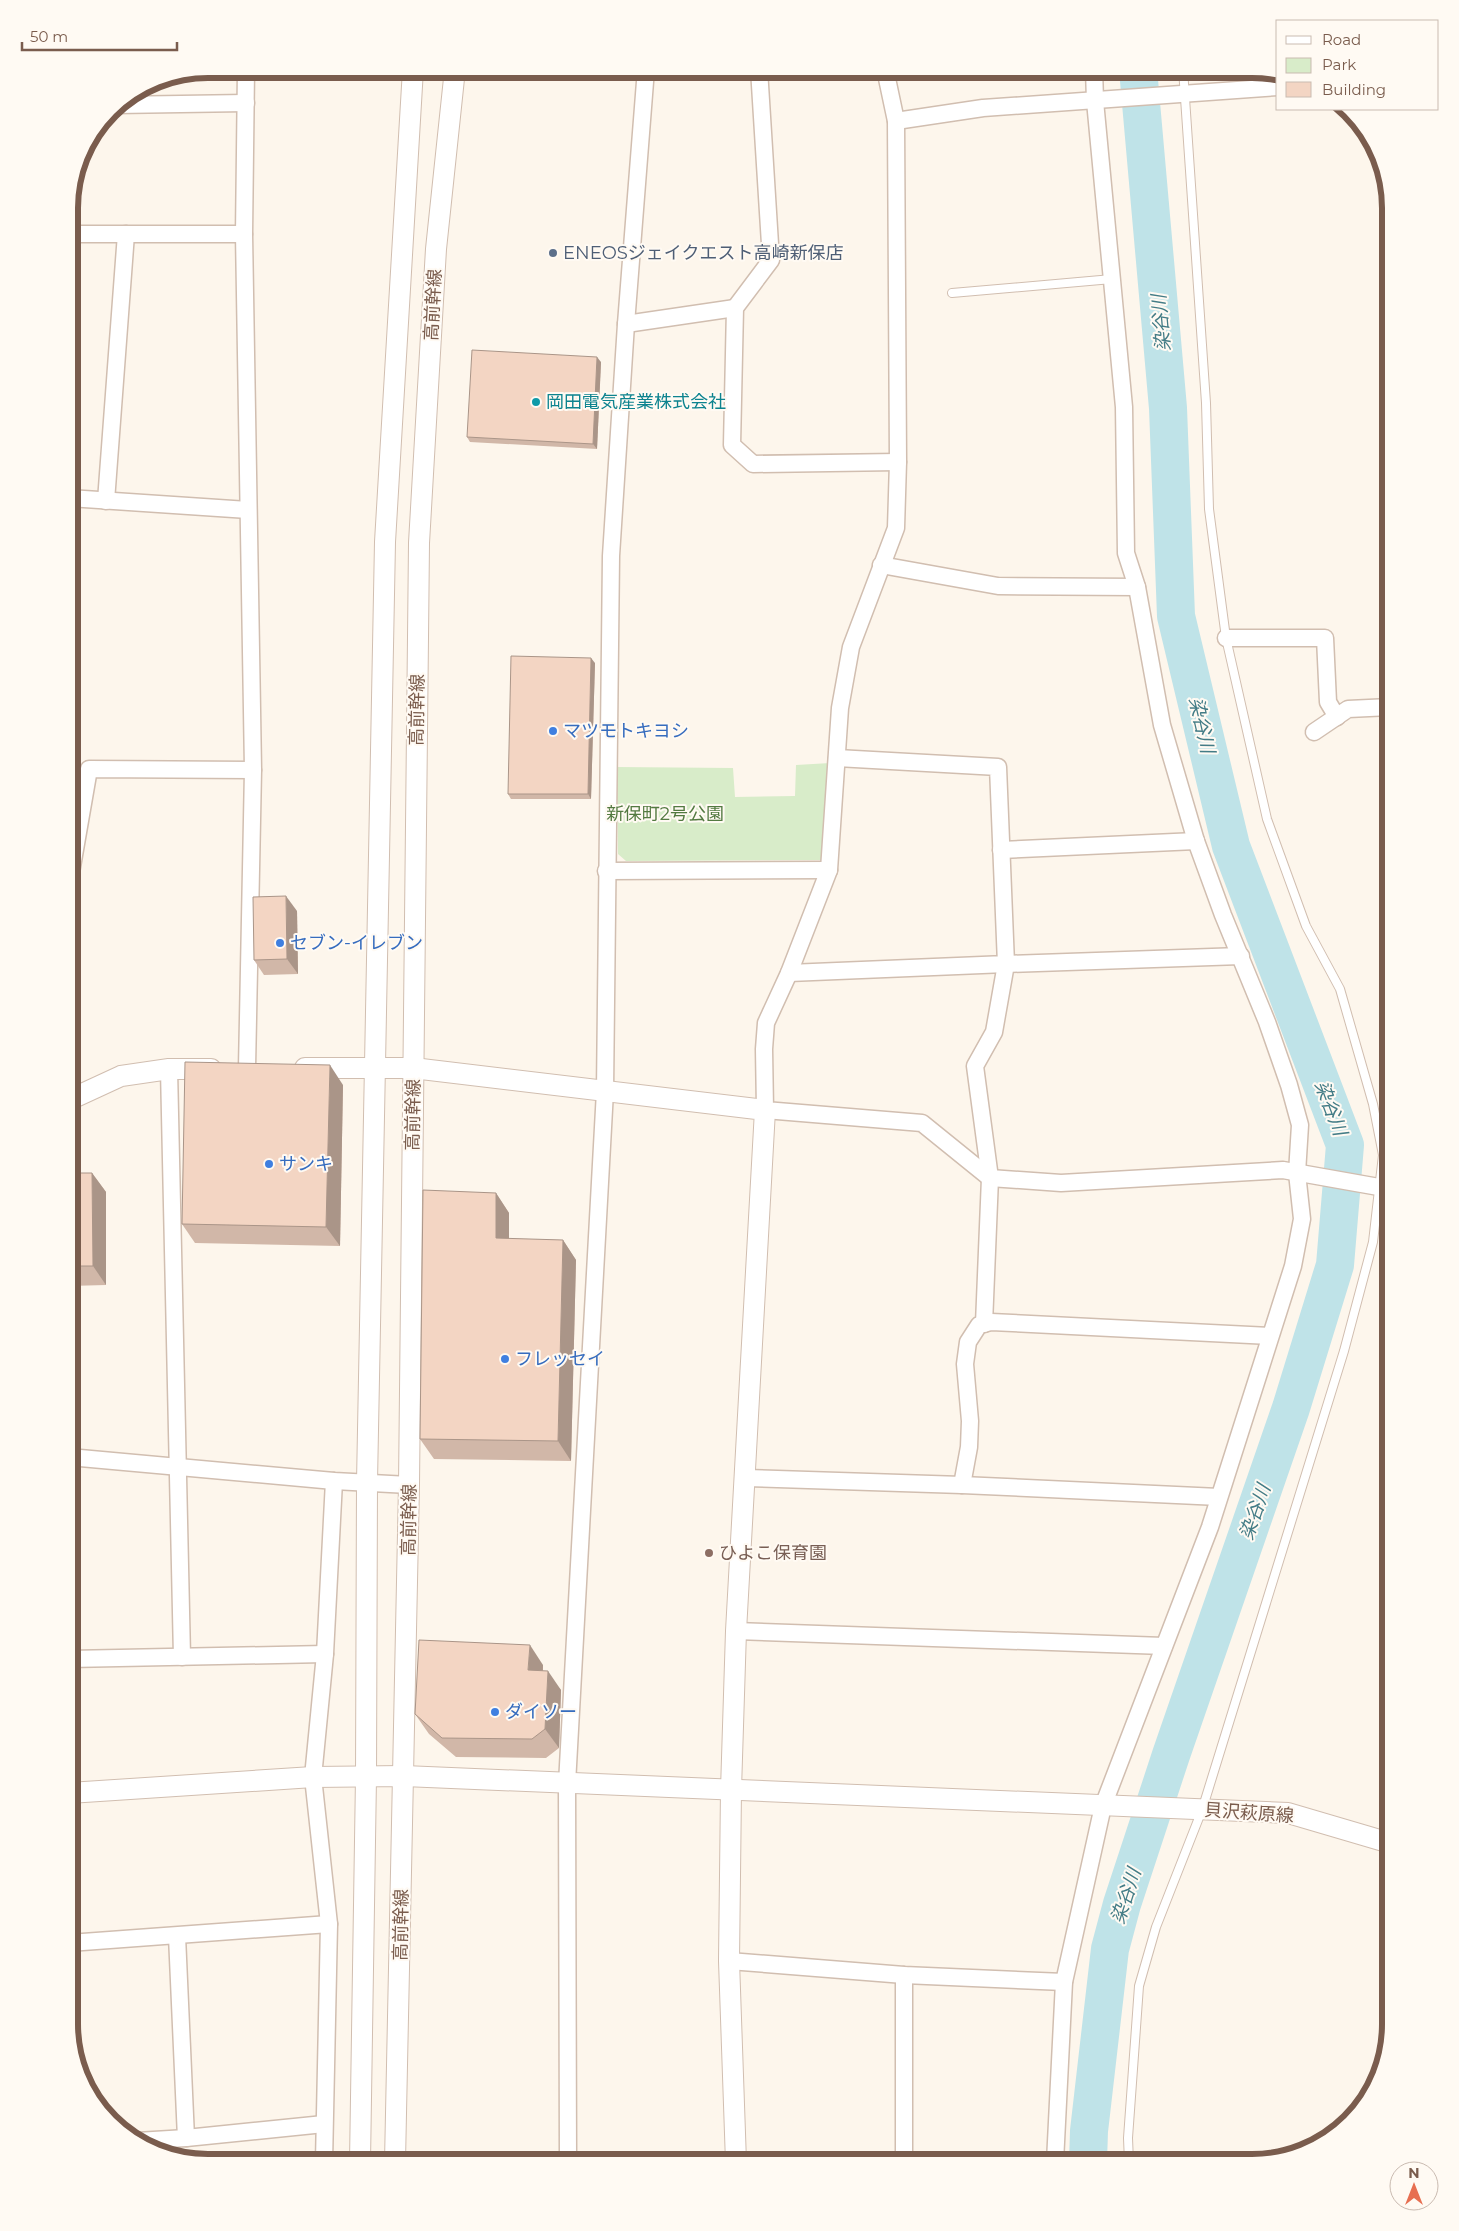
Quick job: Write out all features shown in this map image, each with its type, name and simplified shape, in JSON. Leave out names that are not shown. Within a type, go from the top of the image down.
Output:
[{"type":"street","points":[[246,78],[244,234],[253,770],[247,1068]]},
{"type":"street","name":"高前幹線","points":[[360,2153],[366,1777],[367,1482],[385,542],[412,78]]},
{"type":"street","name":"高前幹線","points":[[395,2153],[409,1485],[419,543],[436,249],[454,78]]},
{"type":"street","points":[[568,2153],[567,1784],[604,1091],[611,556],[626,324],[645,78]]},
{"type":"street","points":[[760,78],[771,260],[735,308],[732,445],[753,464],[898,462]]},
{"type":"street","points":[[736,2154],[729,1961],[731,1790],[736,1631],[765,1110],[764,1050],[766,1023],[789,974],[829,870],[840,708],[852,646],[896,528],[898,462],[896,120],[887,78]]},
{"type":"street","points":[[1055,2154],[1064,1982],[1109,1806],[1164,1646],[1210,1527],[1293,1266],[1302,1219],[1297,1172],[1300,1126],[1286,1076],[1196,841],[1162,725],[1137,587],[1126,553],[1124,407],[1112,279],[1100,101],[1096,78]]},
{"type":"street","points":[[896,120],[983,108],[1276,87]]},
{"type":"street","points":[[128,105],[246,103]]},
{"type":"street","points":[[78,234],[244,234]]},
{"type":"street","points":[[106,501],[126,234]]},
{"type":"street","points":[[626,324],[735,308]]},
{"type":"street","points":[[78,499],[248,510]]},
{"type":"street","points":[[881,565],[998,586],[1137,587]]},
{"type":"street","points":[[1226,638],[1325,638],[1328,702],[1337,717]]},
{"type":"street","points":[[1314,732],[1348,710],[1382,708]]},
{"type":"street","points":[[837,758],[998,767],[1006,964],[994,1032],[975,1066],[990,1178],[984,1324]]},
{"type":"street","points":[[78,834],[89,769],[253,770]]},
{"type":"street","points":[[1001,850],[1196,841]]},
{"type":"street","points":[[606,871],[829,870]]},
{"type":"street","points":[[789,974],[1241,956]]},
{"type":"street","points":[[78,1096],[121,1076],[169,1069],[267,1068]]},
{"type":"street","points":[[287,1068],[413,1068],[765,1110],[922,1123],[990,1178],[1062,1182],[1283,1170],[1382,1187]]},
{"type":"street","points":[[169,1069],[176,1465],[182,1657]]},
{"type":"street","points":[[962,1485],[970,1438],[965,1364],[968,1342],[979,1325],[991,1322],[1270,1336]]},
{"type":"street","points":[[77,1458],[176,1465],[334,1481],[409,1485]]},
{"type":"street","points":[[745,1478],[962,1485],[1219,1498]]},
{"type":"street","points":[[324,2153],[329,1924],[313,1777],[325,1654],[334,1481]]},
{"type":"street","points":[[736,1631],[1164,1646]]},
{"type":"street","points":[[77,1659],[325,1654]]},
{"type":"street","name":"貝沢萩原線","points":[[77,1792],[313,1777],[404,1776],[1288,1813],[1382,1841]]},
{"type":"street","points":[[77,1942],[329,1924]]},
{"type":"street","points":[[177,1936],[186,2138]]},
{"type":"street","points":[[729,1961],[904,1975],[1064,1982]]},
{"type":"street","points":[[904,1975],[904,2154]]},
{"type":"street","points":[[152,2141],[324,2124]]},
{"type":"lane","points":[[1183,78],[1182,94],[1206,403],[1209,509],[1226,638],[1267,819],[1306,926],[1340,989],[1362,1060],[1382,1150]]},
{"type":"lane","points":[[952,294],[1112,279]]},
{"type":"lane","points":[[1129,2154],[1128,2138],[1139,1986],[1156,1926],[1198,1809],[1344,1351],[1382,1202]]},
{"type":"green space","name":"新保町2号公園","points":[[830,763],[822,860],[626,861],[618,854],[617,767],[733,768],[735,797],[795,796],[796,765]]},
{"type":"building","name":"岡田電気産業株式会社","points":[[472,350],[597,357],[593,444],[467,437]]},
{"type":"building","name":"マツモトキヨシ","points":[[511,656],[591,658],[588,794],[508,794]]},
{"type":"building","points":[[286,896],[287,959],[254,960],[253,897]]},
{"type":"building","name":"サンキ","points":[[185,1062],[330,1065],[326,1227],[182,1224]]},
{"type":"building","points":[[77,1173],[92,1173],[93,1266],[77,1266]]},
{"type":"building","name":"フレッセイ","points":[[423,1190],[496,1193],[496,1238],[563,1240],[558,1441],[420,1439]]},
{"type":"building","name":"ダイソー","points":[[419,1640],[530,1645],[528,1670],[548,1671],[545,1729],[532,1739],[442,1738],[415,1714]]},
{"type":"waterway","name":"染谷川","points":[[1088,2154],[1089,2131],[1110,1949],[1122,1904],[1171,1755],[1291,1408],[1335,1265],[1345,1145],[1231,846],[1176,616],[1168,408],[1139,78]]},
{"type":"place","name":"ENEOSジェイクエスト高崎新保店","points":[[553,253]]},
{"type":"place","name":"岡田電気産業株式会社","points":[[536,402]]},
{"type":"place","name":"マツモトキヨシ","points":[[553,731]]},
{"type":"place","name":"セブン-イレブン","points":[[280,943]]},
{"type":"place","name":"サンキ","points":[[269,1164]]},
{"type":"place","name":"フレッセイ","points":[[505,1359]]},
{"type":"place","name":"ひよこ保育園","points":[[709,1553]]},
{"type":"place","name":"ダイソー","points":[[495,1712]]}]
